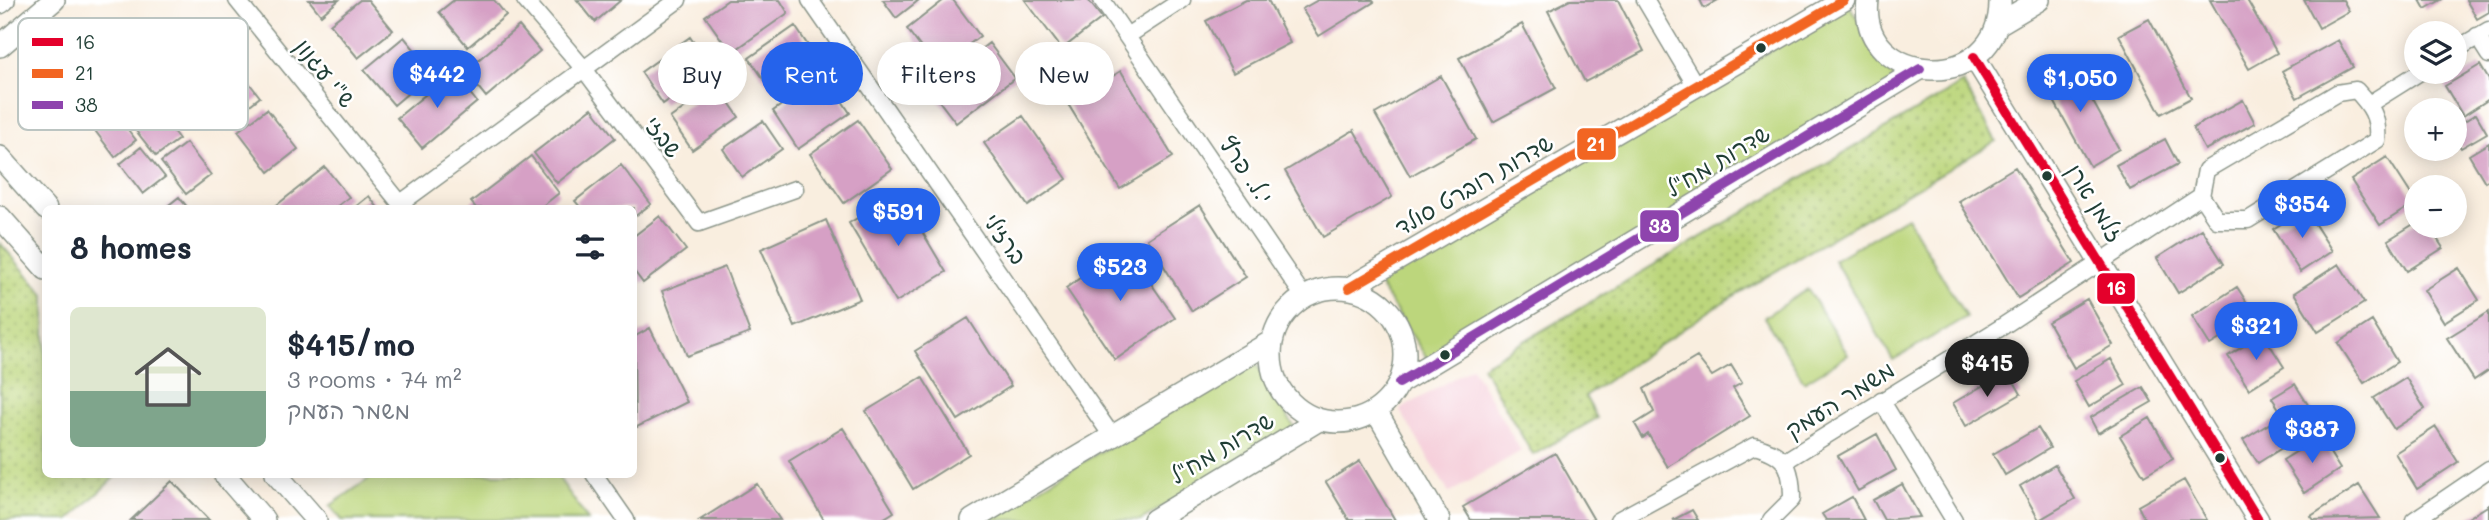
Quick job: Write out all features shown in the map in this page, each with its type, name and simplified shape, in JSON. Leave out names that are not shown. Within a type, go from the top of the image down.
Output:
[{"type":"street","points":[[33,18],[54,0]]},
{"type":"street","name":"ש\"י עגנון","points":[[237,0],[401,205]]},
{"type":"street","name":"שבזי","points":[[525,0],[584,69],[699,223],[795,188]]},
{"type":"street","points":[[403,205],[678,0]]},
{"type":"street","name":"ברזילי","points":[[810,0],[1112,436]]},
{"type":"street","name":"י.ל. פרץ","points":[[1102,0],[1304,297]]},
{"type":"street","points":[[1127,36],[1182,0]]},
{"type":"street","points":[[1644,0],[1696,86]]},
{"type":"street","name":"שדרות רוברט סולד","points":[[1349,288],[1844,0]]},
{"type":"street","points":[[1868,0],[1871,28],[1883,47],[1900,62],[1920,69],[1939,71],[1957,66],[1973,57],[1988,43],[1997,25],[2000,0]]},
{"type":"street","points":[[1997,25],[2039,0]]},
{"type":"street","points":[[0,46],[18,31]]},
{"type":"street","points":[[2467,43],[2483,33],[2489,55]]},
{"type":"street","name":"זלמן ארן","points":[[1973,57],[2258,520]]},
{"type":"street","name":"שדרות מח\"ל","points":[[1399,383],[1920,69]]},
{"type":"street","points":[[2369,104],[2404,82]]},
{"type":"street","points":[[2356,90],[2369,104],[2379,122],[2377,140],[2248,220],[2217,220],[2201,196],[2206,170],[2337,93],[2356,90]]},
{"type":"street","points":[[0,157],[42,205]]},
{"type":"street","name":"משמר העמק","points":[[1785,461],[2201,196]]},
{"type":"street","points":[[0,217],[42,264]]},
{"type":"street","points":[[1349,288],[1377,300],[1398,323],[1405,343],[1405,363],[1399,383],[1390,399],[1376,411],[1358,420],[1338,423],[1318,420],[1301,411],[1286,398],[1276,381],[1271,361],[1272,341],[1279,323],[1290,308],[1304,297],[1326,289],[1349,288]]},
{"type":"street","points":[[972,520],[1272,341]]},
{"type":"street","points":[[1881,400],[1954,520]]},
{"type":"street","points":[[1376,411],[1439,520]]},
{"type":"street","name":"שדרות מח\"ל","points":[[1154,520],[1318,420]]},
{"type":"street","name":"משמר העמק","points":[[1618,520],[1754,446],[1774,451],[1785,461],[1792,479],[1791,499],[1771,520]]},
{"type":"street","points":[[2414,520],[2489,469]]},
{"type":"street","points":[[227,478],[264,520]]},
{"type":"street","points":[[279,478],[316,520]]},
{"type":"street","points":[[597,478],[626,520]]},
{"type":"shaded area","points":[[1472,367],[1521,451],[1449,493],[1400,410]]},
{"type":"green space","points":[[1849,5],[1897,83],[1428,360],[1376,280]]},
{"type":"green space","points":[[1963,83],[1996,141],[1717,306],[1585,396],[1597,418],[1533,455],[1482,366]]},
{"type":"green space","points":[[1907,217],[1966,317],[1893,360],[1834,260]]},
{"type":"green space","points":[[0,243],[42,292],[42,478],[114,478],[69,520],[0,520]]},
{"type":"green space","points":[[1808,289],[1848,355],[1804,382],[1764,317]]},
{"type":"green space","points":[[1254,360],[1294,427],[1141,520],[986,520]]},
{"type":"green space","points":[[370,478],[559,478],[588,520],[342,520],[330,506]]},
{"type":"building","points":[[309,0],[339,0],[321,15]]},
{"type":"building","points":[[360,0],[368,0],[393,30],[358,58],[330,24]]},
{"type":"building","points":[[454,0],[494,0],[506,15],[468,47],[439,12]]},
{"type":"building","points":[[577,0],[621,0],[595,22]]},
{"type":"building","points":[[728,0],[780,0],[788,13],[747,42],[723,42],[705,16]]},
{"type":"building","points":[[883,0],[919,0],[896,18]]},
{"type":"building","points":[[944,0],[953,0],[980,36],[972,42],[917,42],[907,29]]},
{"type":"building","points":[[1025,0],[1088,0],[1102,18],[1071,42],[1057,42]]},
{"type":"building","points":[[1246,0],[1268,0],[1290,43],[1233,73],[1206,21]]},
{"type":"building","points":[[1318,0],[1374,2],[1319,36],[1302,9]]},
{"type":"building","points":[[1570,0],[1618,0],[1644,51],[1585,82],[1548,11]]},
{"type":"building","points":[[1700,0],[1718,0],[1704,8]]},
{"type":"building","points":[[2210,0],[2247,0],[2277,53],[2249,69]]},
{"type":"building","points":[[2304,0],[2343,0],[2349,11],[2319,28]]},
{"type":"building","points":[[2420,0],[2441,0],[2425,9]]},
{"type":"building","points":[[2466,0],[2489,0],[2489,12],[2477,19]]},
{"type":"building","points":[[2149,19],[2191,98],[2161,114],[2119,35]]},
{"type":"building","points":[[1522,24],[1556,88],[1493,122],[1459,58]]},
{"type":"building","points":[[519,26],[540,51],[486,97],[465,71]]},
{"type":"building","points":[[795,26],[806,42],[772,42]]},
{"type":"building","points":[[404,37],[433,72],[394,105],[364,70]]},
{"type":"building","points":[[2338,40],[2353,67],[2297,98],[2282,71]]},
{"type":"building","points":[[761,50],[761,75],[749,58]]},
{"type":"building","points":[[1001,59],[1015,78],[1001,89]]},
{"type":"building","points":[[658,60],[658,97],[641,72]]},
{"type":"building","points":[[2071,62],[2119,149],[2090,166],[2042,79]]},
{"type":"building","points":[[2480,65],[2489,80],[2489,99],[2467,113],[2467,98],[2452,98],[2445,86],[2467,84],[2467,73]]},
{"type":"building","points":[[1121,71],[1173,157],[1120,189],[1069,105],[1114,105],[1114,75]]},
{"type":"building","points":[[453,72],[477,102],[422,148],[397,118]]},
{"type":"building","points":[[1441,76],[1476,139],[1410,176],[1375,114]]},
{"type":"building","points":[[248,82],[260,97],[248,106]]},
{"type":"building","points":[[2243,100],[2255,123],[2205,150],[2193,128]]},
{"type":"building","points":[[689,105],[731,105],[739,117],[692,150],[670,118]]},
{"type":"building","points":[[782,105],[845,105],[850,113],[798,149],[773,111]]},
{"type":"building","points":[[942,105],[980,105],[956,123]]},
{"type":"building","points":[[592,108],[615,138],[557,183],[534,153]]},
{"type":"building","points":[[267,109],[298,149],[269,172],[238,131],[248,130],[248,123]]},
{"type":"building","points":[[2476,114],[2487,133],[2467,145],[2467,120]]},
{"type":"building","points":[[1023,116],[1067,179],[1028,206],[984,143]]},
{"type":"building","points":[[858,120],[892,169],[844,203],[810,154]]},
{"type":"building","points":[[763,121],[782,149],[742,177],[723,149]]},
{"type":"building","points":[[95,130],[128,130],[136,140],[115,157]]},
{"type":"building","points":[[135,130],[172,130],[179,139],[156,156]]},
{"type":"building","points":[[1354,130],[1392,197],[1323,237],[1285,171]]},
{"type":"building","points":[[2165,139],[2178,164],[2130,190],[2116,165]]},
{"type":"building","points":[[186,143],[211,175],[186,194],[161,162]]},
{"type":"building","points":[[2489,143],[2489,179],[2485,182],[2469,155]]},
{"type":"building","points":[[141,147],[165,177],[143,194],[120,164]]},
{"type":"building","points":[[531,156],[559,193],[544,205],[474,205],[471,202]]},
{"type":"building","points":[[2387,157],[2404,183],[2404,210],[2380,225],[2351,180]]},
{"type":"building","points":[[621,165],[651,204],[637,215],[637,205],[578,205],[575,201]]},
{"type":"building","points":[[325,167],[349,197],[339,205],[277,205]]},
{"type":"building","points":[[2015,167],[2074,263],[2018,298],[1959,201]]},
{"type":"building","points":[[899,193],[946,272],[896,302],[849,223]]},
{"type":"building","points":[[369,196],[376,205],[358,205]]},
{"type":"building","points":[[179,197],[186,205],[169,205]]},
{"type":"building","points":[[1200,205],[1246,277],[1192,311],[1147,239]]},
{"type":"building","points":[[2305,209],[2332,251],[2300,272],[2273,229]]},
{"type":"building","points":[[660,216],[686,250],[643,283],[637,275],[637,234]]},
{"type":"building","points":[[826,220],[860,299],[795,327],[761,249]]},
{"type":"building","points":[[2202,229],[2224,264],[2178,293],[2157,258]]},
{"type":"building","points":[[2404,230],[2404,238],[2437,238],[2443,248],[2407,271],[2388,240]]},
{"type":"building","points":[[1125,246],[1175,318],[1115,360],[1066,288]]},
{"type":"building","points":[[2339,264],[2364,303],[2318,332],[2294,293]]},
{"type":"building","points":[[725,267],[750,333],[687,356],[662,291]]},
{"type":"building","points":[[2459,268],[2479,300],[2444,322],[2424,290]]},
{"type":"building","points":[[2237,287],[2256,317],[2210,345],[2192,316]]},
{"type":"building","points":[[2087,299],[2113,345],[2074,368],[2048,322]]},
{"type":"building","points":[[2489,312],[2489,370],[2474,380],[2447,338]]},
{"type":"building","points":[[968,318],[1011,386],[958,420],[915,351]]},
{"type":"building","points":[[2372,321],[2397,362],[2364,383],[2338,343]]},
{"type":"building","points":[[650,328],[687,402],[637,427],[637,335]]},
{"type":"building","points":[[2263,334],[2284,367],[2249,389],[2228,356]]},
{"type":"building","points":[[1697,357],[1712,376],[1731,365],[1742,383],[1733,388],[1750,416],[1668,467],[1648,434],[1643,438],[1635,424],[1654,412],[1644,389]]},
{"type":"building","points":[[2111,359],[2126,385],[2089,407],[2074,381]]},
{"type":"building","points":[[2008,371],[2021,394],[1966,426],[1953,403]]},
{"type":"building","points":[[922,377],[969,454],[913,489],[866,411]]},
{"type":"building","points":[[2406,378],[2425,409],[2394,429],[2374,398]]},
{"type":"building","points":[[2295,384],[2320,424],[2258,463],[2243,440],[2283,415],[2272,398]]},
{"type":"building","points":[[2143,387],[2152,402],[2098,433],[2090,418]]},
{"type":"building","points":[[2150,418],[2173,459],[2144,476],[2120,436]]},
{"type":"building","points":[[2436,427],[2458,462],[2417,489],[2395,453]]},
{"type":"building","points":[[843,428],[894,512],[881,520],[824,520],[789,461]]},
{"type":"building","points":[[2038,428],[2050,448],[2005,475],[1993,454]]},
{"type":"building","points":[[1877,434],[1896,470],[1858,491],[1838,456]]},
{"type":"building","points":[[2320,437],[2340,469],[2304,493],[2283,460]]},
{"type":"building","points":[[1555,453],[1594,520],[1471,520],[1463,507]]},
{"type":"building","points":[[1360,461],[1395,520],[1349,520],[1326,482]]},
{"type":"building","points":[[2055,465],[2075,499],[2039,520],[2020,486]]},
{"type":"building","points":[[2184,480],[2207,520],[2145,520],[2138,506]]},
{"type":"building","points":[[172,481],[209,520],[131,520]]},
{"type":"building","points":[[757,484],[780,520],[700,520]]},
{"type":"building","points":[[1902,484],[1920,517],[1884,520],[1873,500]]},
{"type":"building","points":[[2359,485],[2380,518],[2314,520],[2311,516]]},
{"type":"building","points":[[1852,497],[1864,520],[1826,520],[1822,514]]},
{"type":"building","points":[[2489,505],[2489,520],[2465,520]]},
{"type":"building","points":[[1692,510],[1698,520],[1673,520]]},
{"type":"transit line","name":"21","points":[[1349,288],[1844,0]]},
{"type":"transit line","name":"16","points":[[1974,57],[2258,520]]},
{"type":"transit line","name":"38","points":[[1399,383],[1920,69]]}]
